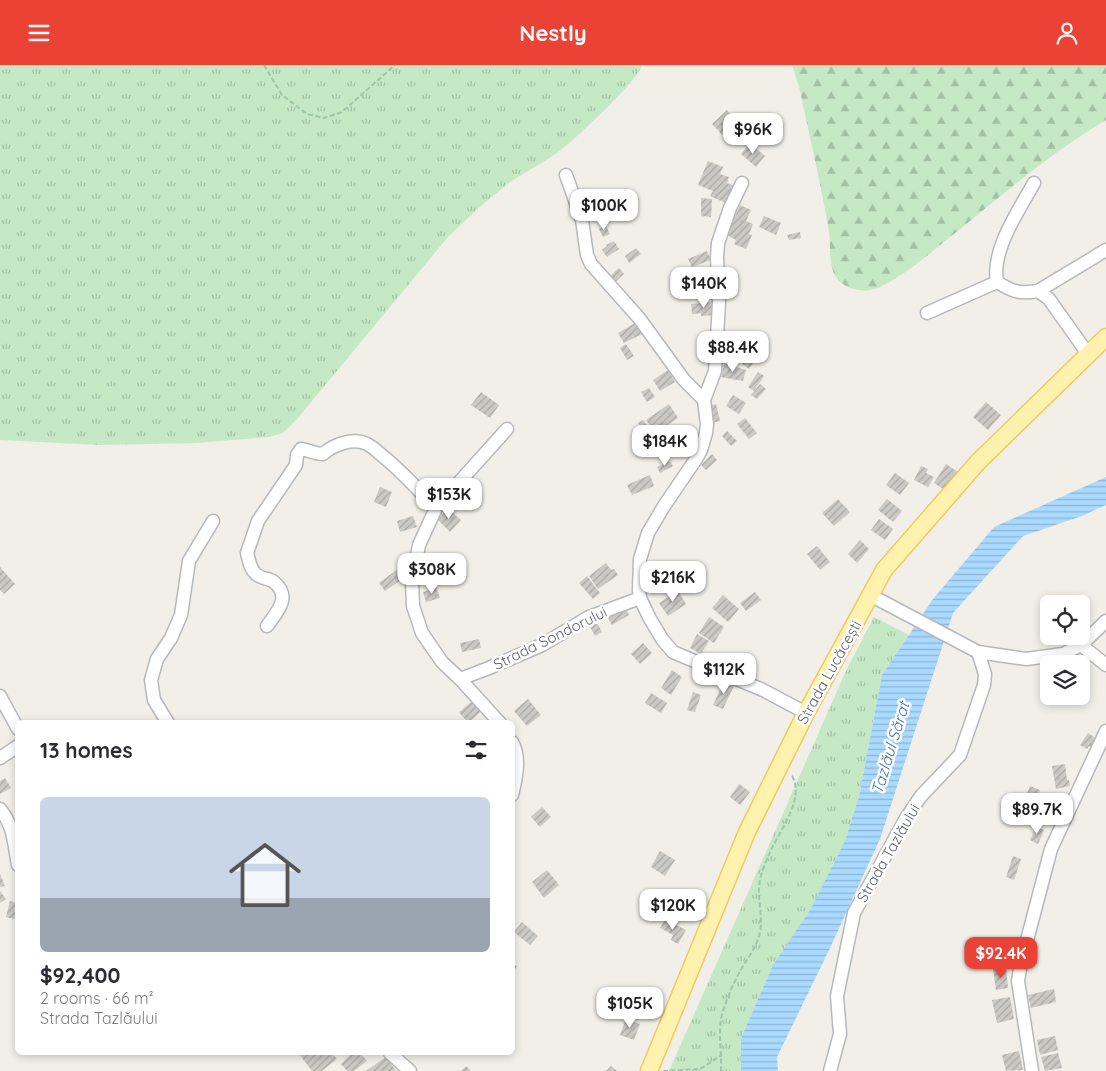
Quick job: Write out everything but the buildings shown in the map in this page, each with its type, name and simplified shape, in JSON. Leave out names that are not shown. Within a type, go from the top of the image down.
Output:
[{"type":"main road","name":"Strada Lucăcești","points":[[650,1070],[747,833],[780,762],[884,570],[978,462],[1106,337]]},
{"type":"street","points":[[566,175],[582,220],[587,255],[591,264],[639,318],[684,380],[704,400]]},
{"type":"street","points":[[742,183],[730,208],[718,243],[719,303],[715,371],[704,400],[706,424],[701,449],[648,533],[639,569],[640,598],[656,629],[673,652],[763,690],[806,713]]},
{"type":"street","points":[[1034,183],[1009,229],[997,261],[995,272],[997,282],[1012,291],[1027,293],[1038,291],[1106,250]]},
{"type":"street","points":[[926,313],[997,282]]},
{"type":"street","points":[[1038,291],[1049,299],[1088,354]]},
{"type":"street","points":[[497,720],[442,662],[422,633],[413,607],[412,581],[419,545],[436,508],[507,429]]},
{"type":"street","points":[[267,626],[282,604],[282,594],[273,581],[263,579],[255,573],[247,553],[258,521],[296,465],[300,449],[308,449],[314,454],[323,455],[328,449],[339,444],[358,442],[367,444],[391,462],[436,508]]},
{"type":"street","points":[[166,720],[154,700],[151,680],[157,659],[171,638],[181,615],[189,561],[213,521]]},
{"type":"street","points":[[870,595],[978,652],[1026,659],[1063,654],[1082,645],[1106,665]]},
{"type":"street","name":"Strada Sondorului","points":[[460,679],[489,669],[542,645],[589,617],[640,598]]},
{"type":"street","points":[[1090,637],[1106,621]]},
{"type":"street","name":"Strada Tazlăului","points":[[830,1071],[840,1033],[837,996],[854,913],[901,827],[916,804],[960,755],[984,685],[984,673],[978,652]]},
{"type":"street","points":[[0,696],[15,724]]},
{"type":"street","points":[[1032,1071],[1018,981],[1021,963],[1051,849],[1106,731]]},
{"type":"street","points":[[515,746],[517,775],[515,783]]},
{"type":"street","points":[[0,758],[15,748]]},
{"type":"street","points":[[0,809],[12,830],[15,848]]},
{"type":"street","points":[[392,1055],[410,1071]]},
{"type":"path","points":[[264,65],[282,95],[307,114],[324,118],[342,113],[395,65]]},
{"type":"path","points":[[721,1071],[721,1019],[735,983],[758,939],[761,921],[759,887],[761,876],[795,798],[795,781],[780,762]]},
{"type":"path","points":[[650,1070],[700,1069],[722,1055]]},
{"type":"green space","points":[[0,65],[642,65],[639,72],[619,95],[568,144],[503,187],[448,237],[297,419],[283,433],[269,437],[196,443],[99,445],[0,440]]},
{"type":"green space","points":[[792,65],[1106,65],[1106,120],[1047,160],[900,276],[875,289],[862,290],[850,288],[844,285],[833,272],[829,232],[822,195],[799,86]]},
{"type":"green space","points":[[874,617],[909,635],[882,675],[859,796],[845,841],[810,910],[773,965],[741,1038],[741,1071],[669,1071],[846,671]]},
{"type":"water","name":"Tazlăul Sărat","points":[[1106,477],[1106,505],[1082,516],[1023,536],[953,613],[880,839],[777,1057],[778,1071],[741,1071],[741,1038],[773,965],[810,910],[845,841],[859,796],[882,675],[933,599],[994,527]]}]
